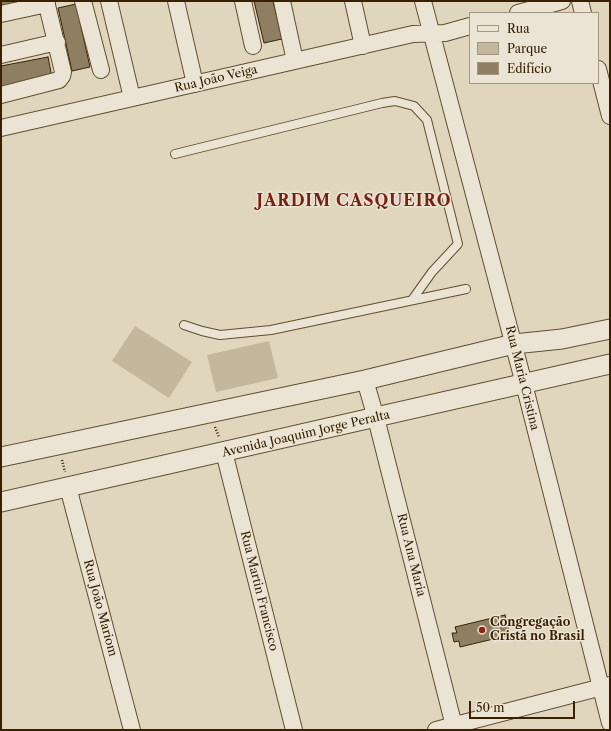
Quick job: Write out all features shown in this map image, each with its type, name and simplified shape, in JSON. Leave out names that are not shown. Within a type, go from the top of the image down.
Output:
[{"type":"street","points":[[83,1],[101,70]]},
{"type":"street","points":[[109,1],[132,98]]},
{"type":"street","points":[[176,1],[195,84]]},
{"type":"street","points":[[243,1],[252,46]]},
{"type":"street","points":[[282,1],[295,61]]},
{"type":"street","points":[[353,1],[363,46]]},
{"type":"street","name":"Rua Maria Cristina","points":[[423,1],[605,686],[610,723]]},
{"type":"street","points":[[522,12],[562,1]]},
{"type":"street","points":[[580,1],[583,12]]},
{"type":"street","points":[[1,14],[46,2],[57,42],[63,72],[59,80],[1,95]]},
{"type":"street","name":"Rua João Veiga","points":[[1,128],[413,34],[445,33],[469,26]]},
{"type":"street","points":[[1,55],[57,42]]},
{"type":"street","points":[[599,74],[610,116]]},
{"type":"street","points":[[1,457],[365,380],[514,344],[562,339],[610,329]]},
{"type":"street","name":"Avenida Joaquim Jorge Peralta","points":[[1,502],[610,364]]},
{"type":"street","name":"Rua Ana Maria","points":[[365,380],[455,728]]},
{"type":"street","name":"Rua Martin Francisco","points":[[224,452],[294,730]]},
{"type":"street","name":"Rua João Mariom","points":[[68,487],[132,730]]},
{"type":"street","points":[[436,730],[455,728],[605,686]]},
{"type":"lane","points":[[175,154],[382,103],[395,101],[414,106],[427,120],[458,244],[432,272],[412,300]]},
{"type":"lane","points":[[184,326],[202,332],[220,334],[271,330],[466,288]]},
{"type":"path","points":[[211,413],[224,452]]},
{"type":"path","points":[[59,445],[68,487]]},
{"type":"green space","points":[[135,326],[192,362],[169,398],[112,361]]},
{"type":"green space","points":[[269,341],[278,378],[216,392],[207,355]]},
{"type":"building","points":[[1,1],[34,1],[1,8]]},
{"type":"building","points":[[254,1],[273,1],[282,39],[264,43]]},
{"type":"building","points":[[76,4],[90,67],[72,71],[58,8]]},
{"type":"building","points":[[48,57],[52,77],[1,87],[1,66]]},
{"type":"building","name":"Congregação Cristã no Brasil","points":[[505,615],[510,635],[460,647],[459,641],[454,642],[452,633],[457,633],[455,627]]},
{"type":"place","name":"Congregação Cristã no Brasil","points":[[482,630]]},
{"type":"district","name":"JARDIM CASQUEIRO","points":[[354,201]]}]
